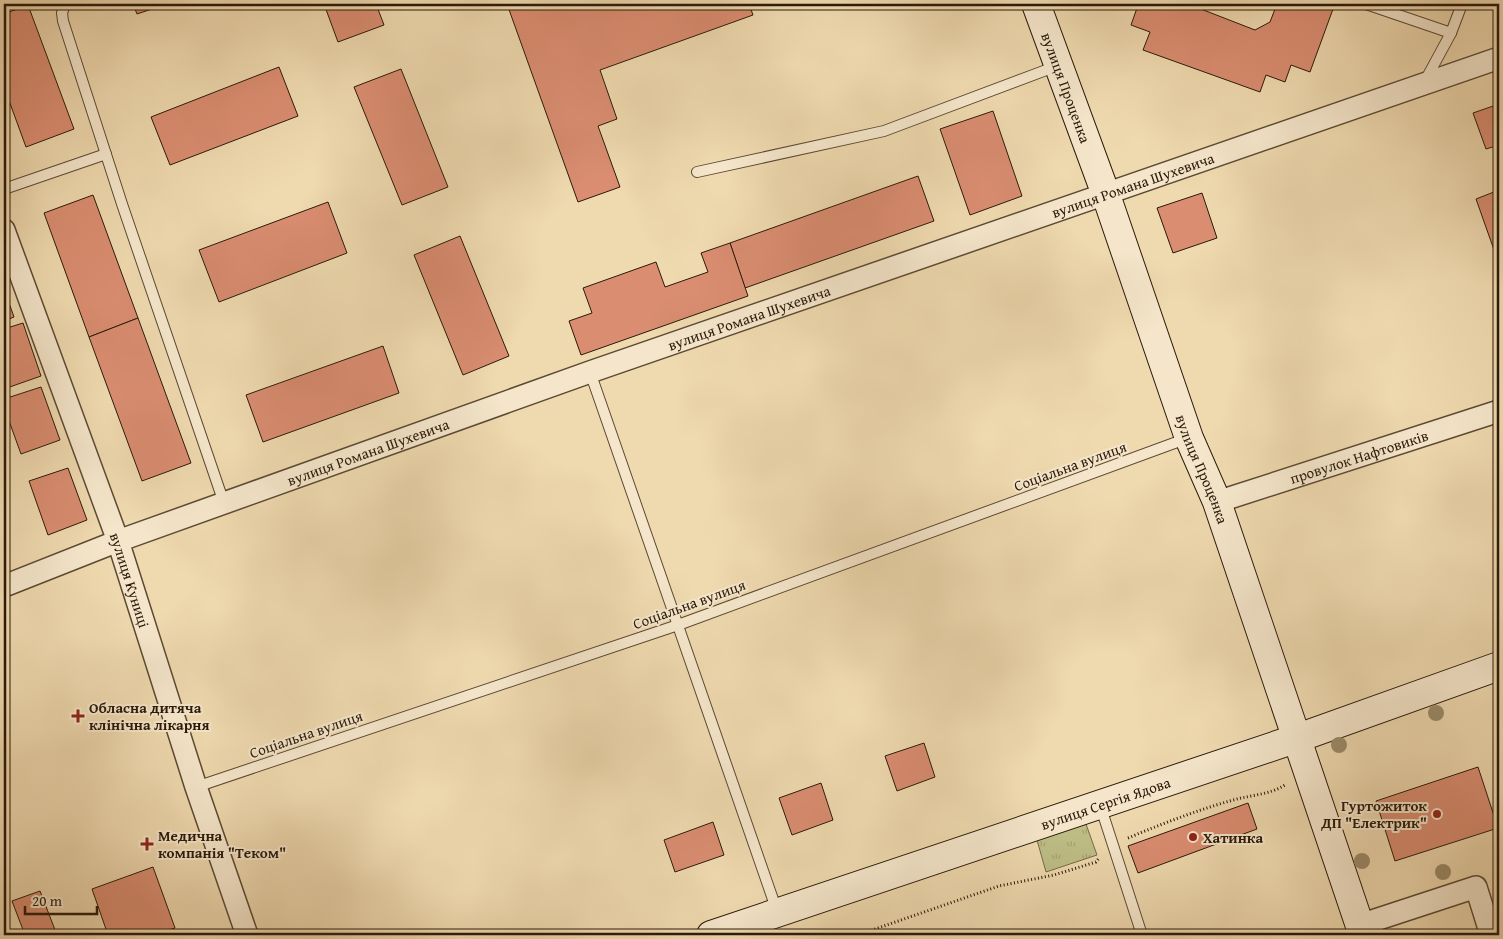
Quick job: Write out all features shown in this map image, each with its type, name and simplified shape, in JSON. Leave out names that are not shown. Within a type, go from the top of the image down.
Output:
[{"type":"street","name":"вулиця Проценка","points":[[1036,4],[1105,192],[1189,438],[1217,502],[1295,738],[1362,930]]},
{"type":"street","name":"вулиця Романа Шухевича","points":[[4,586],[118,541],[590,372],[1105,192],[1499,58]]},
{"type":"street","name":"вулиця Куниці","points":[[4,230],[118,541],[196,787],[246,935]]},
{"type":"street","name":"провулок Нафтовиків","points":[[1217,502],[1499,411]]},
{"type":"street","name":"вулиця Сергія Ядова","points":[[711,935],[1295,738],[1499,666]]},
{"type":"street","points":[[1362,930],[1476,887],[1492,935]]},
{"type":"lane","points":[[65,4],[62,13],[63,21],[224,503]]},
{"type":"lane","points":[[1366,4],[1451,33]]},
{"type":"lane","points":[[1423,84],[1451,33],[1462,4]]},
{"type":"lane","points":[[697,172],[884,131],[1059,66]]},
{"type":"lane","points":[[4,189],[106,154]]},
{"type":"lane","points":[[590,372],[778,912]]},
{"type":"lane","name":"Соціальна вулиця","points":[[196,787],[678,625],[1189,438]]},
{"type":"lane","points":[[1100,804],[1142,935]]},
{"type":"path","points":[[858,935],[999,886],[1054,875],[1096,862],[1113,844],[1190,814],[1237,799],[1278,790]]},
{"type":"green space","points":[[1086,824],[1097,855],[1046,872],[1037,840]]},
{"type":"building","points":[[133,4],[167,4],[137,14]]},
{"type":"building","points":[[324,4],[376,4],[384,25],[338,42]]},
{"type":"building","points":[[507,4],[749,4],[753,15],[600,70],[617,119],[598,126],[620,187],[578,202]]},
{"type":"building","points":[[1126,4],[1188,4],[1255,30],[1270,22],[1277,4],[1319,4],[1333,9],[1310,72],[1291,65],[1285,82],[1266,75],[1260,92],[1143,50],[1150,32],[1131,25],[1137,8]]},
{"type":"building","points":[[28,5],[74,129],[26,147],[4,87],[4,14]]},
{"type":"building","points":[[279,67],[298,116],[170,165],[151,117]]},
{"type":"building","points":[[401,69],[448,187],[402,205],[354,87]]},
{"type":"building","points":[[1499,104],[1499,145],[1486,149],[1473,113]]},
{"type":"building","points":[[993,111],[1022,196],[970,215],[940,129]]},
{"type":"building","points":[[918,176],[934,221],[745,288],[730,243]]},
{"type":"building","points":[[1499,190],[1499,264],[1476,199]]},
{"type":"building","points":[[1202,193],[1217,238],[1173,253],[1157,208]]},
{"type":"building","points":[[93,195],[138,318],[89,337],[44,213]]},
{"type":"building","points":[[328,202],[347,253],[219,302],[199,250]]},
{"type":"building","points":[[460,236],[509,356],[463,375],[414,255]]},
{"type":"building","points":[[730,243],[748,296],[581,355],[569,321],[592,313],[583,288],[656,262],[665,287],[708,272],[701,253]]},
{"type":"building","points":[[4,289],[14,317],[4,321]]},
{"type":"building","points":[[138,318],[191,463],[142,481],[89,337]]},
{"type":"building","points":[[23,323],[41,376],[4,389],[4,329]]},
{"type":"building","points":[[383,346],[399,393],[263,442],[246,395]]},
{"type":"building","points":[[41,387],[60,440],[21,454],[4,407],[4,399]]},
{"type":"building","points":[[68,468],[87,520],[48,535],[29,481]]},
{"type":"building","points":[[924,743],[935,777],[897,791],[885,756]]},
{"type":"building","name":"Гуртожиток ДП \"Електрик\"","points":[[1478,767],[1498,828],[1395,861],[1376,801]]},
{"type":"building","points":[[821,783],[833,820],[792,835],[779,798]]},
{"type":"building","name":"Хатинка","points":[[1248,803],[1257,829],[1138,873],[1128,846]]},
{"type":"building","points":[[713,822],[724,855],[675,872],[664,840]]},
{"type":"building","points":[[153,867],[175,928],[153,935],[108,935],[92,889]]},
{"type":"building","points":[[40,891],[57,935],[25,935],[12,901]]},
{"type":"place","name":"Обласна дитяча клінічна лікарня","points":[[78,716]]},
{"type":"place","name":"Гуртожиток ДП \"Електрик\"","points":[[1437,814]]},
{"type":"place","name":"Хатинка","points":[[1193,837]]},
{"type":"place","name":"Медична компанія \"Теком\"","points":[[147,844]]}]
